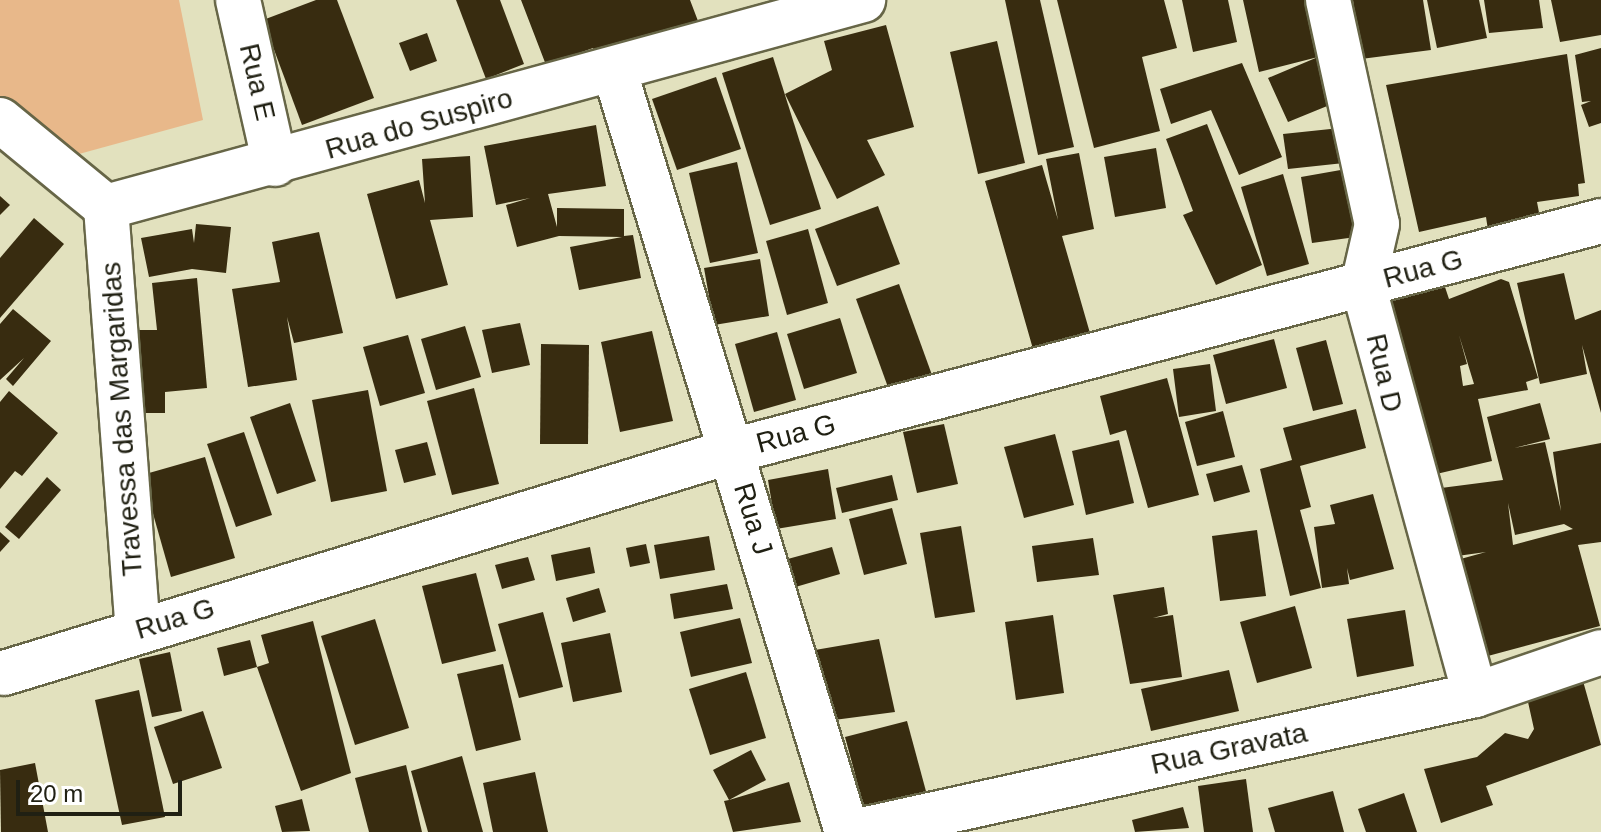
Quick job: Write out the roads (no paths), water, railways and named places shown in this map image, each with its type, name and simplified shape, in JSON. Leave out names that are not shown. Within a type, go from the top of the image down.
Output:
[{"type":"street","name":"Rua E","points":[[238,0],[275,164]]},
{"type":"street","name":"Rua do Suspiro","points":[[106,207],[275,164],[863,0]]},
{"type":"street","name":"Rua D","points":[[1328,0],[1377,224],[1363,285],[1475,695]]},
{"type":"street","name":"Rua J","points":[[614,69],[847,832]]},
{"type":"street","points":[[0,120],[106,207]]},
{"type":"street","name":"Travessa das Margaridas","points":[[106,207],[138,630]]},
{"type":"street","name":"Rua G","points":[[1,674],[732,451],[1601,221]]},
{"type":"street","name":"Rua Gravata","points":[[853,832],[1475,695],[1601,652]]}]
